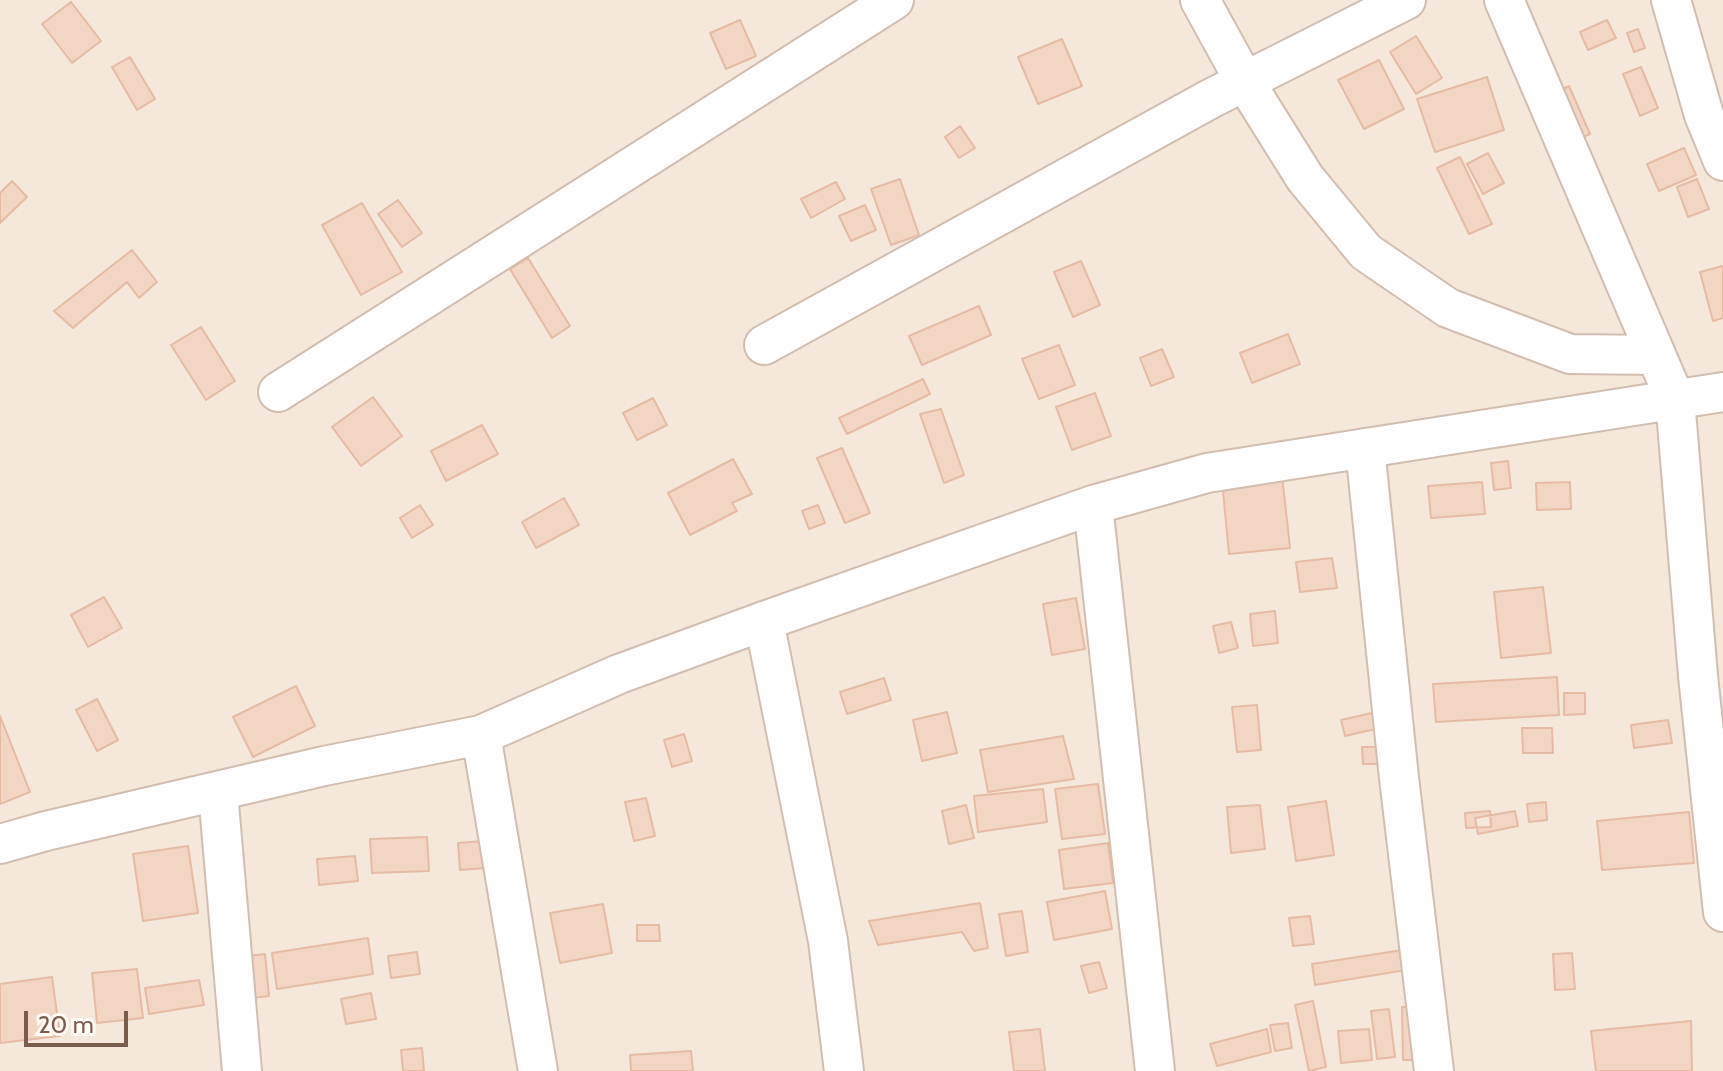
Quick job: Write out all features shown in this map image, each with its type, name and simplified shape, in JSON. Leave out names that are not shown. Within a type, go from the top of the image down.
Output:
[{"type":"street","points":[[278,392],[894,0]]},
{"type":"street","points":[[1200,0],[1245,82],[1305,178],[1366,252],[1448,308],[1570,354],[1656,355]]},
{"type":"street","points":[[764,345],[1245,82],[1406,0]]},
{"type":"street","points":[[1504,0],[1675,399],[1698,676],[1723,912]]},
{"type":"street","points":[[1671,0],[1704,115],[1723,161]]},
{"type":"street","points":[[0,844],[324,766],[481,735],[619,674],[764,621],[1093,505],[1207,473],[1723,392]]},
{"type":"street","points":[[1365,448],[1399,778],[1434,1071]]},
{"type":"street","points":[[1093,505],[1155,1071]]},
{"type":"street","points":[[764,621],[828,941],[844,1071]]},
{"type":"street","points":[[481,735],[538,1071]]},
{"type":"street","points":[[218,792],[242,1071]]},
{"type":"shaded area","points":[[0,0],[1723,0],[1723,1071],[0,1071]]},
{"type":"building","points":[[71,2],[101,41],[72,63],[42,24]]},
{"type":"building","points":[[740,20],[756,56],[726,69],[710,33]]},
{"type":"building","points":[[1607,20],[1616,38],[1588,50],[1580,32]]},
{"type":"building","points":[[1638,29],[1645,48],[1634,52],[1627,33]]},
{"type":"building","points":[[1416,36],[1442,78],[1416,94],[1390,52]]},
{"type":"building","points":[[1062,39],[1082,86],[1038,104],[1018,57]]},
{"type":"building","points":[[130,57],[155,99],[137,110],[112,67]]},
{"type":"building","points":[[1379,60],[1404,109],[1364,129],[1338,80]]},
{"type":"building","points":[[1641,67],[1658,108],[1640,116],[1623,74]]},
{"type":"building","points":[[1487,77],[1504,130],[1435,152],[1417,99]]},
{"type":"building","points":[[1569,86],[1590,134],[1569,143],[1547,96]]},
{"type":"building","points":[[960,126],[975,148],[959,158],[945,137]]},
{"type":"building","points":[[1684,148],[1696,175],[1659,191],[1647,164]]},
{"type":"building","points":[[1488,153],[1504,183],[1483,194],[1467,164]]},
{"type":"building","points":[[1460,157],[1492,224],[1469,234],[1437,168]]},
{"type":"building","points":[[900,179],[919,235],[891,245],[871,189]]},
{"type":"building","points":[[1697,179],[1709,209],[1688,217],[1677,187]]},
{"type":"building","points":[[12,181],[27,197],[0,223],[0,193]]},
{"type":"building","points":[[836,182],[845,199],[811,218],[801,199]]},
{"type":"building","points":[[398,200],[422,233],[402,247],[378,214]]},
{"type":"building","points":[[362,203],[402,272],[361,295],[322,225]]},
{"type":"building","points":[[865,205],[876,230],[851,241],[839,216]]},
{"type":"building","points":[[132,250],[157,282],[139,298],[127,282],[73,328],[54,311]]},
{"type":"building","points":[[528,258],[570,326],[552,338],[510,269]]},
{"type":"building","points":[[1081,261],[1100,305],[1073,317],[1054,272]]},
{"type":"building","points":[[1723,266],[1723,318],[1713,321],[1700,272]]},
{"type":"building","points":[[979,306],[991,335],[922,365],[909,336]]},
{"type":"building","points":[[201,327],[235,381],[206,400],[171,345]]},
{"type":"building","points":[[1288,334],[1300,364],[1252,383],[1240,353]]},
{"type":"building","points":[[1059,345],[1075,385],[1039,399],[1022,359]]},
{"type":"building","points":[[1162,349],[1174,377],[1151,386],[1140,358]]},
{"type":"building","points":[[923,379],[930,394],[847,434],[839,418]]},
{"type":"building","points":[[1095,393],[1111,436],[1072,450],[1056,407]]},
{"type":"building","points":[[373,397],[402,436],[361,466],[332,427]]},
{"type":"building","points":[[653,398],[667,425],[637,440],[623,413]]},
{"type":"building","points":[[941,409],[964,475],[944,483],[920,414]]},
{"type":"building","points":[[482,425],[498,454],[446,481],[431,451]]},
{"type":"building","points":[[842,448],[870,513],[845,523],[817,458]]},
{"type":"building","points":[[733,459],[752,494],[732,503],[737,511],[690,535],[668,493]]},
{"type":"building","points":[[1508,461],[1511,488],[1494,490],[1491,463]]},
{"type":"building","points":[[1282,475],[1290,548],[1229,554],[1222,481]]},
{"type":"building","points":[[1482,482],[1485,514],[1431,518],[1428,486]]},
{"type":"building","points":[[1570,482],[1571,509],[1537,510],[1536,483]]},
{"type":"building","points":[[564,498],[579,525],[536,548],[522,522]]},
{"type":"building","points":[[420,505],[433,525],[412,538],[400,518]]},
{"type":"building","points":[[818,505],[825,523],[809,529],[802,511]]},
{"type":"building","points":[[1332,558],[1337,588],[1300,592],[1296,562]]},
{"type":"building","points":[[1543,587],[1551,653],[1501,658],[1494,592]]},
{"type":"building","points":[[104,597],[122,628],[88,647],[71,615]]},
{"type":"building","points":[[1076,598],[1085,649],[1052,655],[1043,604]]},
{"type":"building","points":[[1275,611],[1278,643],[1253,646],[1250,614]]},
{"type":"building","points":[[1231,622],[1238,648],[1219,653],[1213,626]]},
{"type":"building","points":[[1557,677],[1559,715],[1436,722],[1433,684]]},
{"type":"building","points":[[884,678],[891,700],[847,714],[840,692]]},
{"type":"building","points":[[296,686],[315,726],[253,757],[233,717]]},
{"type":"building","points":[[1564,693],[1585,693],[1585,714],[1564,715]]},
{"type":"building","points":[[97,699],[118,740],[97,751],[76,710]]},
{"type":"building","points":[[1257,705],[1261,750],[1237,752],[1232,707]]},
{"type":"building","points":[[947,712],[957,753],[922,761],[913,720]]},
{"type":"building","points":[[1376,712],[1380,728],[1345,736],[1341,720]]},
{"type":"building","points":[[0,716],[30,792],[0,804]]},
{"type":"building","points":[[1668,720],[1672,743],[1634,748],[1631,725]]},
{"type":"building","points":[[1522,728],[1552,728],[1553,753],[1523,753]]},
{"type":"building","points":[[684,734],[692,761],[672,767],[664,740]]},
{"type":"building","points":[[1063,736],[1074,779],[988,792],[980,750]]},
{"type":"building","points":[[1362,747],[1387,747],[1388,764],[1363,764]]},
{"type":"building","points":[[1098,784],[1105,834],[1062,839],[1055,789]]},
{"type":"building","points":[[1043,789],[1047,822],[978,832],[974,796]]},
{"type":"building","points":[[646,798],[655,836],[634,841],[625,802]]},
{"type":"building","points":[[1326,801],[1334,855],[1296,861],[1288,807]]},
{"type":"building","points":[[1546,802],[1547,820],[1529,822],[1527,804]]},
{"type":"building","points":[[966,805],[974,838],[949,844],[942,811]]},
{"type":"building","points":[[1260,805],[1265,849],[1231,853],[1227,807]]},
{"type":"building","points":[[1490,811],[1491,827],[1466,828],[1465,813]]},
{"type":"building","points":[[1515,811],[1518,826],[1478,834],[1475,818]]},
{"type":"building","points":[[1689,812],[1694,863],[1602,870],[1597,821]]},
{"type":"building","points":[[427,837],[429,871],[372,873],[370,839]]},
{"type":"building","points":[[483,841],[485,868],[460,870],[458,843]]},
{"type":"building","points":[[1108,843],[1113,883],[1064,889],[1059,850]]},
{"type":"building","points":[[188,846],[198,913],[143,921],[133,854]]},
{"type":"building","points":[[355,856],[358,881],[319,885],[317,859]]},
{"type":"building","points":[[1105,891],[1112,929],[1054,940],[1047,902]]},
{"type":"building","points":[[980,903],[988,948],[974,951],[962,932],[878,945],[869,921]]},
{"type":"building","points":[[603,904],[612,953],[560,963],[550,913]]},
{"type":"building","points":[[1022,911],[1028,952],[1006,956],[999,914]]},
{"type":"building","points":[[1310,916],[1314,944],[1293,946],[1289,918]]},
{"type":"building","points":[[637,925],[659,925],[660,941],[637,941]]},
{"type":"building","points":[[368,938],[373,974],[277,989],[272,953]]},
{"type":"building","points":[[1409,949],[1412,969],[1315,985],[1312,964]]},
{"type":"building","points":[[417,952],[420,974],[391,978],[388,956]]},
{"type":"building","points":[[1572,953],[1575,989],[1555,990],[1553,954]]},
{"type":"building","points":[[265,954],[269,996],[244,999],[239,957]]},
{"type":"building","points":[[1099,962],[1107,988],[1089,993],[1081,966]]},
{"type":"building","points":[[137,969],[143,1018],[97,1023],[92,973]]},
{"type":"building","points":[[52,977],[60,1036],[0,1043],[0,984]]},
{"type":"building","points":[[199,980],[204,1005],[149,1014],[145,988]]},
{"type":"building","points":[[371,993],[376,1019],[346,1024],[341,999]]},
{"type":"building","points":[[1313,1001],[1326,1067],[1309,1071],[1295,1005]]},
{"type":"building","points":[[1402,1007],[1419,1007],[1420,1060],[1403,1060]]},
{"type":"building","points":[[1389,1009],[1395,1057],[1377,1059],[1371,1011]]},
{"type":"building","points":[[1691,1021],[1692,1071],[1596,1071],[1591,1031]]},
{"type":"building","points":[[1288,1023],[1292,1048],[1275,1051],[1270,1025]]},
{"type":"building","points":[[1040,1029],[1045,1071],[1014,1071],[1009,1032]]},
{"type":"building","points":[[1267,1029],[1271,1052],[1217,1066],[1210,1044]]},
{"type":"building","points":[[1369,1029],[1372,1060],[1341,1063],[1338,1031]]},
{"type":"building","points":[[422,1048],[424,1071],[403,1071],[401,1050]]},
{"type":"building","points":[[691,1051],[693,1071],[631,1071],[630,1055]]}]
